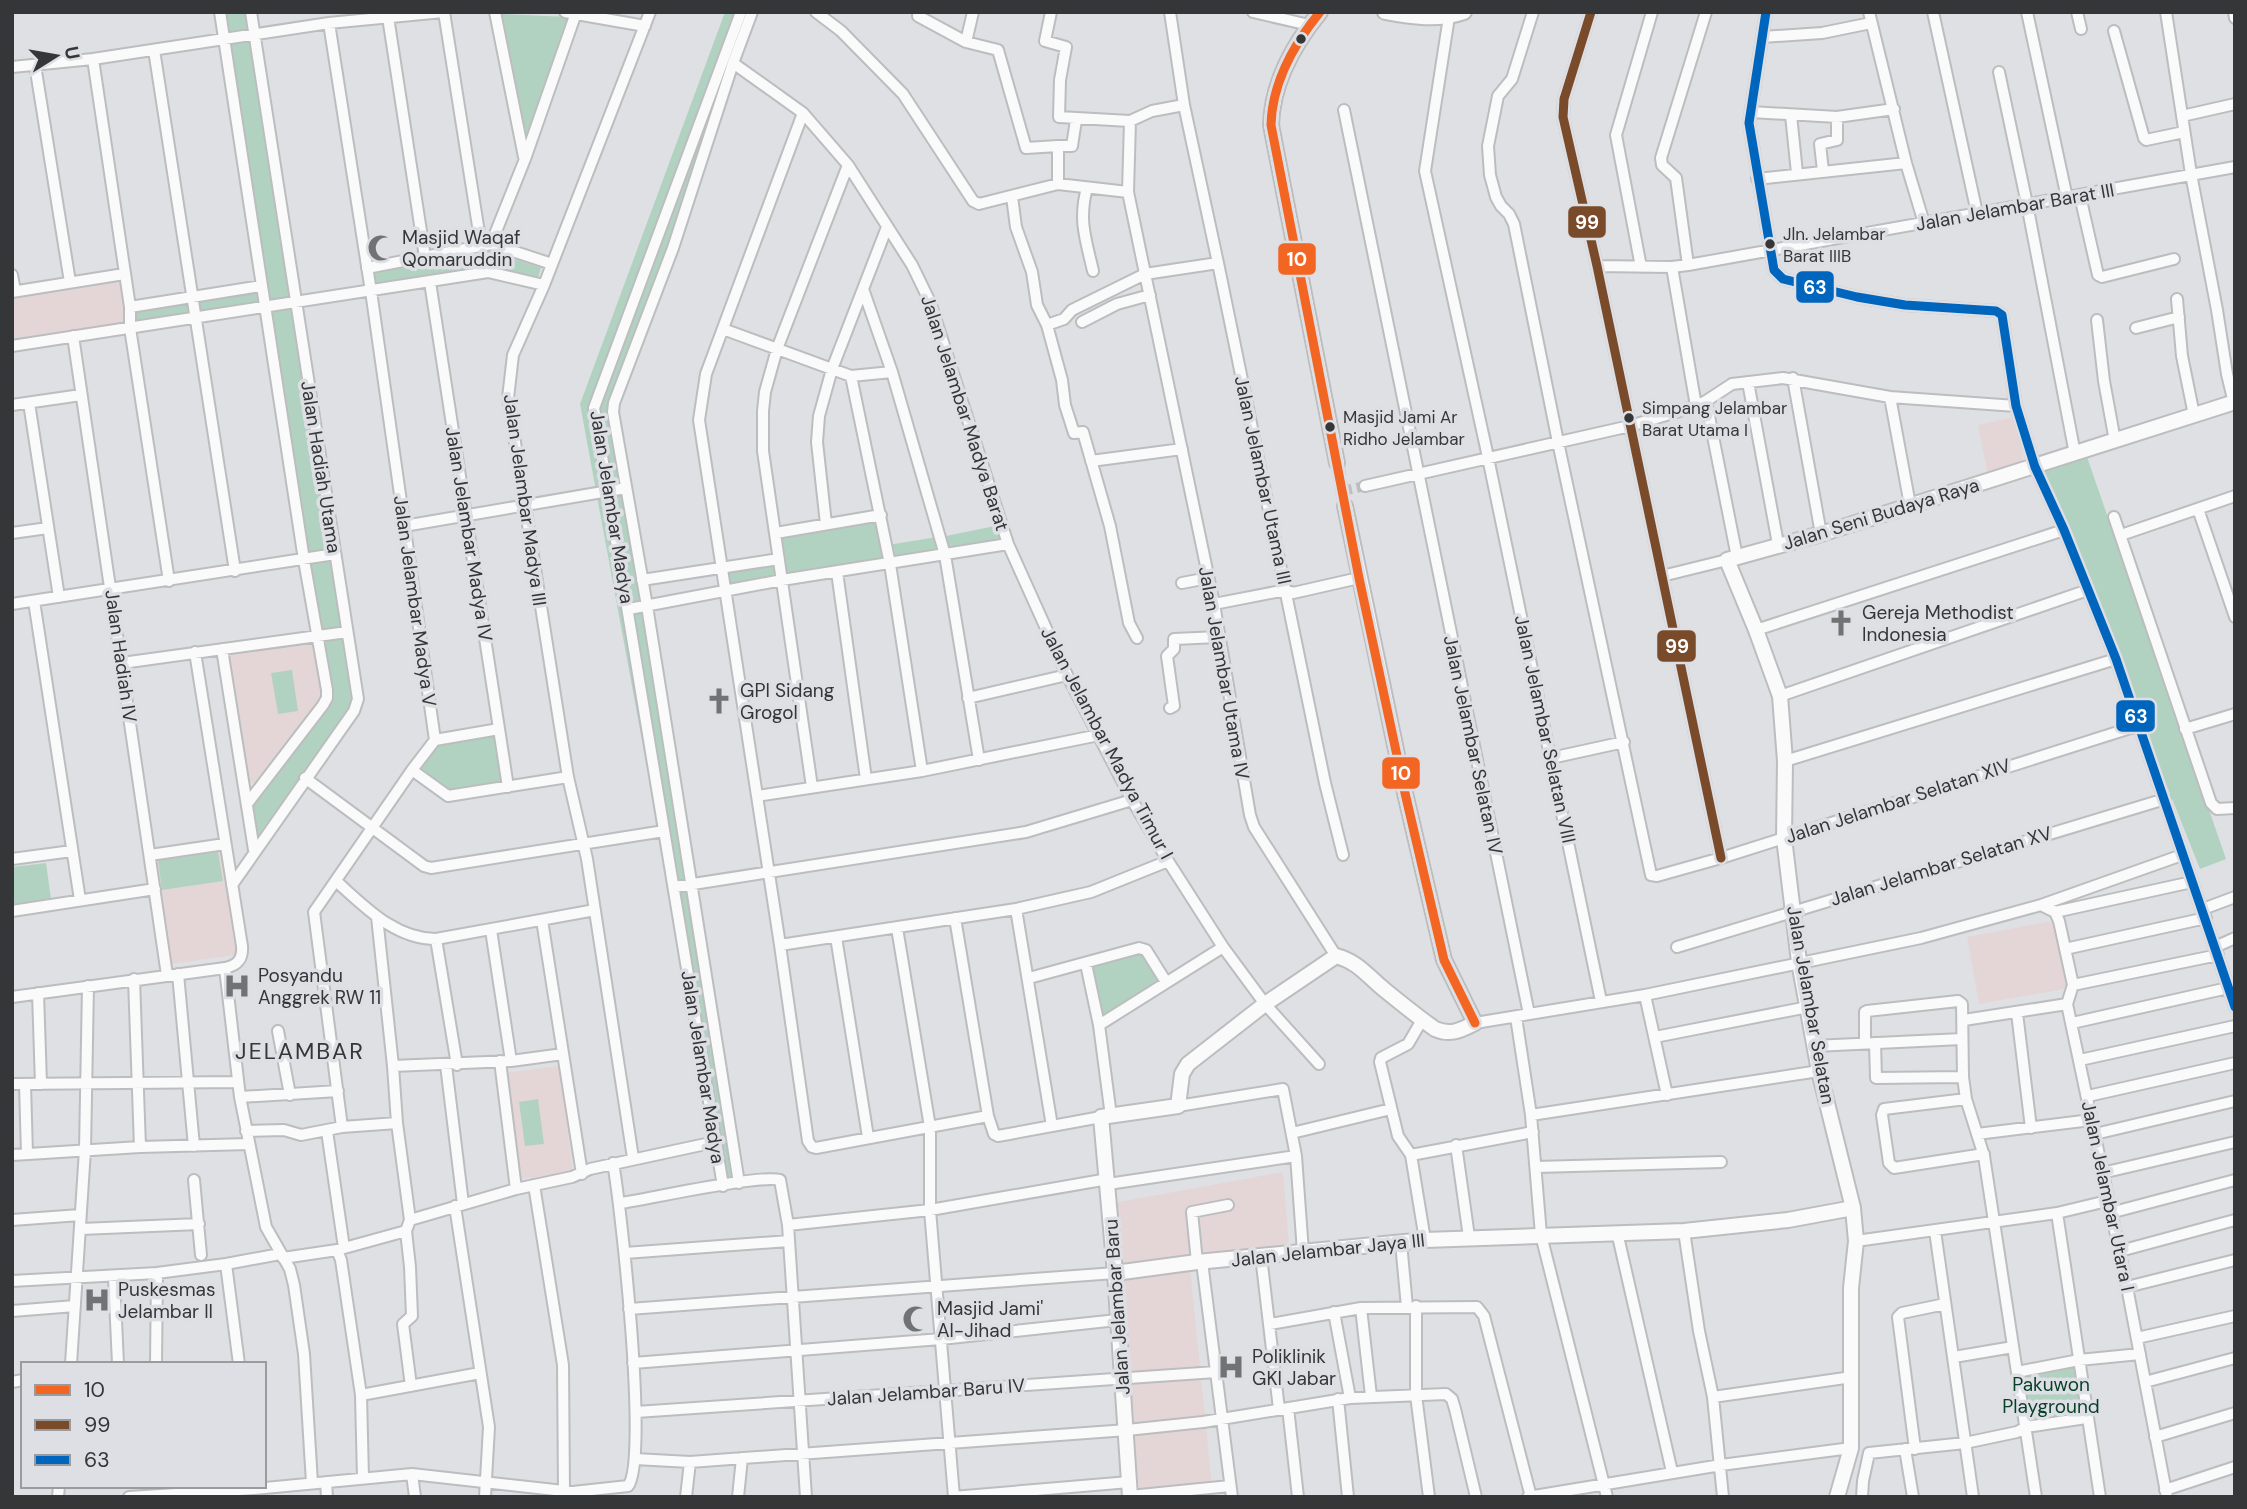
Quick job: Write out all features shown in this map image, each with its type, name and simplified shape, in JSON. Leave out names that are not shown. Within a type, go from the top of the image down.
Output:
[{"type":"street","name":"Jalan Hadiah Utama","points":[[220,12],[327,698],[247,804]]},
{"type":"street","name":"Jalan Hadiah Utama","points":[[232,885],[358,705],[251,12]]},
{"type":"street","points":[[12,67],[93,59],[329,23],[444,12],[486,244]]},
{"type":"street","points":[[495,12],[525,159]]},
{"type":"street","points":[[565,12],[646,26]]},
{"type":"street","name":"Jalan Jelambar Madya III","points":[[633,1158],[595,910],[568,777],[508,398],[513,355],[544,285],[650,12]]},
{"type":"street","name":"Jalan Jelambar Madya","points":[[741,12],[594,408],[723,1186],[739,1183],[613,407],[673,248],[752,12]]},
{"type":"street","points":[[816,12],[841,31],[903,93],[973,201],[979,204],[1058,184],[1128,192]]},
{"type":"street","points":[[965,42],[973,12]]},
{"type":"street","points":[[1051,12],[1045,41],[1066,47],[1060,80],[1058,117],[1130,121],[1152,111],[1184,105]]},
{"type":"street","name":"Jalan Jelambar Utama III","points":[[1170,12],[1184,105],[1325,783],[1343,855]]},
{"type":"street","points":[[1253,12],[1309,25]]},
{"type":"street","points":[[1320,12],[1309,25],[1275,90],[1271,125],[1337,463]]},
{"type":"street","points":[[1385,12],[1406,16],[1449,17],[1464,12]]},
{"type":"street","points":[[1533,12],[1512,79],[1498,96],[1488,146],[1489,163],[1497,202],[1514,223],[1558,442],[1624,742],[1551,758]]},
{"type":"street","points":[[1591,12],[1564,99],[1563,117],[1597,266],[1721,858]]},
{"type":"street","points":[[1641,267],[1616,135],[1652,12]]},
{"type":"street","points":[[1688,265],[1676,178],[1662,165],[1661,158],[1706,12]]},
{"type":"street","points":[[1766,12],[1749,123],[1774,270],[1783,279],[1857,297],[1905,305],[1999,312],[2004,319],[2016,406],[2035,467],[2064,530],[2116,659],[2235,1007]]},
{"type":"street","points":[[1933,12],[1977,213]]},
{"type":"street","points":[[2027,12],[2067,198]]},
{"type":"street","points":[[2077,12],[2081,29]]},
{"type":"street","points":[[2166,12],[2224,362],[2235,402]]},
{"type":"street","points":[[2234,12],[2235,18]]},
{"type":"street","points":[[486,244],[525,159],[576,13]]},
{"type":"street","points":[[918,16],[965,42],[999,52],[1026,148],[1072,146],[1076,120]]},
{"type":"street","name":"Jalan Jelambar Selatan VIII","points":[[1449,17],[1425,171],[1601,1000]]},
{"type":"street","points":[[387,18],[425,257]]},
{"type":"street","points":[[1762,37],[1822,33],[1870,18],[1906,163],[1924,223]]},
{"type":"street","name":"Jalan Jelambar Madya V","points":[[329,23],[368,268],[436,740]]},
{"type":"street","points":[[2114,31],[2144,138],[2146,140],[2184,132]]},
{"type":"street","points":[[154,50],[235,571]]},
{"type":"street","points":[[93,59],[130,307],[130,328],[169,581]]},
{"type":"street","name":"Jalan Jelambar Madya Barat","points":[[733,63],[803,113],[848,165],[912,265],[930,302],[1009,544]]},
{"type":"street","points":[[35,65],[70,282]]},
{"type":"street","points":[[1999,72],[2075,454]]},
{"type":"street","points":[[2182,116],[2235,104]]},
{"type":"street","points":[[1751,112],[1837,117],[1894,108]]},
{"type":"street","name":"Jalan Jelambar Selatan IV","points":[[1344,110],[1529,1014]]},
{"type":"street","points":[[803,113],[706,374],[699,420],[808,1141],[816,1148],[988,1116]]},
{"type":"street","points":[[1791,115],[1797,173]]},
{"type":"street","points":[[1823,171],[1820,144],[1837,140],[1837,117]]},
{"type":"street","name":"Jalan Jelambar Utama IV","points":[[1130,121],[1128,192],[1214,604],[1250,815],[1254,827],[1336,956]]},
{"type":"street","points":[[1058,146],[1058,184]]},
{"type":"street","points":[[1757,179],[1906,163]]},
{"type":"street","points":[[812,788],[762,451],[762,433],[765,392],[777,349],[848,165]]},
{"type":"street","name":"Jalan Jelambar Barat III","points":[[1597,266],[1688,265],[2235,167]]},
{"type":"street","points":[[1087,188],[1082,217],[1093,271]]},
{"type":"street","points":[[2080,196],[2098,275],[2102,277],[2174,259]]},
{"type":"street","points":[[1012,197],[1016,227],[1032,272],[1037,305],[1047,325],[1062,380],[1065,405],[1074,433],[1083,432],[1110,526],[1129,623],[1137,638]]},
{"type":"street","points":[[826,524],[817,436],[832,369],[887,227]]},
{"type":"street","points":[[657,240],[673,248]]},
{"type":"street","points":[[368,268],[486,244],[552,264]]},
{"type":"street","points":[[649,260],[666,267]]},
{"type":"street","points":[[1047,325],[1145,274],[1218,262]]},
{"type":"street","name":"Jalan Jelambar Selatan","points":[[1672,267],[1732,558],[1780,696],[1785,761],[1784,838],[1800,962],[1819,1071],[1853,1208],[1856,1241],[1851,1288],[1851,1448],[1837,1497]]},
{"type":"street","points":[[12,346],[488,272],[544,285]]},
{"type":"street","points":[[12,275],[14,291],[124,274]]},
{"type":"street","name":"Jalan Jelambar Madya IV","points":[[430,282],[509,787]]},
{"type":"street","points":[[130,307],[261,286]]},
{"type":"street","points":[[863,289],[892,372],[945,555],[979,760]]},
{"type":"street","points":[[1082,322],[1117,304],[1150,295]]},
{"type":"street","points":[[2177,299],[2182,356],[2194,415]]},
{"type":"street","points":[[2136,328],[2179,317]]},
{"type":"street","points":[[2096,320],[2115,441]]},
{"type":"street","points":[[723,329],[851,376],[892,372]]},
{"type":"street","name":"Jalan Hadiah IV","points":[[73,337],[155,889],[173,975],[194,1146]]},
{"type":"street","points":[[851,376],[891,564],[922,771]]},
{"type":"street","points":[[1365,486],[1630,426],[1701,404],[1732,384],[1748,382],[1793,378],[1890,397],[2016,406]]},
{"type":"street","points":[[1793,378],[1821,534]]},
{"type":"street","points":[[1748,382],[1778,544]]},
{"type":"street","points":[[12,405],[81,395]]},
{"type":"street","points":[[1890,397],[1910,505]]},
{"type":"street","name":"Jalan Seni Budaya Raya","points":[[1732,558],[1821,534],[2235,402]]},
{"type":"street","points":[[29,403],[59,597]]},
{"type":"street","points":[[1091,461],[1182,449]]},
{"type":"street","points":[[404,526],[626,488]]},
{"type":"street","points":[[2121,535],[2235,496]]},
{"type":"street","points":[[1345,506],[1444,960],[1475,1023]]},
{"type":"street","points":[[2197,509],[2235,617]]},
{"type":"street","points":[[776,533],[881,515]]},
{"type":"street","points":[[2114,517],[2211,803],[2217,809],[2235,808]]},
{"type":"street","points":[[12,533],[48,528]]},
{"type":"street","points":[[1756,630],[2064,530]]},
{"type":"street","points":[[629,609],[782,580],[1009,544]]},
{"type":"street","name":"Jalan Jelambar Madya Timur I","points":[[1009,544],[1067,675],[1132,800],[1168,861],[1223,947],[1265,1004],[1320,1064]]},
{"type":"street","points":[[12,604],[335,554]]},
{"type":"street","points":[[1662,576],[1732,558]]},
{"type":"street","points":[[642,580],[779,559]]},
{"type":"street","points":[[837,572],[866,779]]},
{"type":"street","points":[[1182,583],[1208,578]]},
{"type":"street","points":[[1214,604],[1286,590],[1293,593],[1359,578]]},
{"type":"street","points":[[1780,696],[2088,590]]},
{"type":"street","points":[[34,601],[80,900]]},
{"type":"street","points":[[122,663],[347,632]]},
{"type":"street","points":[[1170,708],[1174,706],[1167,656],[1174,649],[1174,639],[1219,636]]},
{"type":"street","points":[[222,649],[254,850]]},
{"type":"street","points":[[12,997],[225,968],[240,961],[243,955],[242,946],[195,652]]},
{"type":"street","points":[[1785,761],[2116,659]]},
{"type":"street","points":[[968,698],[1067,675]]},
{"type":"street","points":[[2185,729],[2235,714]]},
{"type":"street","name":"Jalan Jelambar Selatan XIV","points":[[1624,742],[1650,872],[1657,876],[2140,725]]},
{"type":"street","points":[[342,1127],[314,915],[412,770],[436,740],[499,729]]},
{"type":"street","points":[[757,796],[922,771],[1099,735]]},
{"type":"street","points":[[412,770],[448,796],[568,777]]},
{"type":"street","points":[[305,778],[371,829],[424,866],[431,868],[664,831]]},
{"type":"street","name":"Jalan Jelambar Selatan XV","points":[[1677,947],[2165,799]]},
{"type":"street","points":[[674,887],[1026,832],[1132,800]]},
{"type":"street","points":[[150,855],[225,844]]},
{"type":"street","points":[[12,859],[72,851]]},
{"type":"street","points":[[1178,1106],[1185,1068],[1265,1004],[1336,956],[1364,969],[1382,988],[1422,1020],[1443,1032],[1457,1032],[1475,1023],[1601,1000],[1645,995],[1921,938],[2041,905],[2182,855]]},
{"type":"street","points":[[780,946],[1016,909],[1091,892],[1168,861]]},
{"type":"street","points":[[336,881],[377,917],[412,937],[436,939],[595,910]]},
{"type":"street","points":[[2041,905],[2055,912],[2192,882]]},
{"type":"street","points":[[12,911],[155,889]]},
{"type":"street","points":[[2065,949],[2204,913],[2235,897]]},
{"type":"street","points":[[1016,909],[1052,1126]]},
{"type":"street","points":[[1964,1020],[2067,1004],[2073,985],[2055,912]]},
{"type":"street","points":[[377,917],[408,1226],[412,1315],[403,1324],[411,1386]]},
{"type":"street","points":[[955,918],[988,1116],[996,1136],[1283,1089],[1297,1156],[1303,1252]]},
{"type":"street","points":[[542,920],[582,1174]]},
{"type":"street","points":[[897,928],[930,1127],[930,1210],[953,1497],[1231,1491],[1192,1212],[1228,1205]]},
{"type":"street","points":[[491,930],[516,1184]]},
{"type":"street","points":[[836,937],[867,1138]]},
{"type":"street","points":[[2073,985],[2216,951],[2235,938]]},
{"type":"street","points":[[436,939],[452,1065],[459,1205],[489,1427],[488,1482],[485,1497]]},
{"type":"street","points":[[1098,1025],[1223,947]]},
{"type":"street","points":[[1029,978],[1143,948],[1166,982]]},
{"type":"street","points":[[1086,964],[1098,1025],[1106,1116]]},
{"type":"street","points":[[225,968],[240,1097],[266,1227],[290,1269],[294,1285],[304,1354],[312,1483]]},
{"type":"street","points":[[134,979],[140,1147]]},
{"type":"street","points":[[71,1362],[85,1150],[88,986]]},
{"type":"street","points":[[2078,1022],[2228,988]]},
{"type":"street","points":[[38,993],[41,1084]]},
{"type":"street","points":[[1645,995],[1667,1095]]},
{"type":"street","points":[[1963,1077],[1876,1079],[1865,1012],[1960,1001],[1964,1020],[1962,1039],[1966,1099],[1984,1154],[2036,1497]]},
{"type":"street","name":"Jalan Jelambar Utara I","points":[[2067,1004],[2078,1022],[2080,1060],[2092,1095],[2091,1120],[2102,1173],[2125,1250],[2137,1338],[2166,1493]]},
{"type":"street","points":[[1655,1037],[1808,1007]]},
{"type":"street","points":[[2017,1013],[2031,1128]]},
{"type":"street","points":[[1516,1017],[1533,1132],[1541,1235],[1607,1497]]},
{"type":"street","points":[[1422,1020],[1408,1044],[1380,1059],[1398,1136],[1410,1155],[1425,1240]]},
{"type":"street","points":[[2080,1060],[2235,1026]]},
{"type":"street","points":[[278,1031],[290,1095]]},
{"type":"street","points":[[1814,1046],[1962,1039]]},
{"type":"street","points":[[393,1066],[452,1065],[563,1054]]},
{"type":"street","points":[[2092,1095],[2235,1063]]},
{"type":"street","points":[[1531,1115],[1819,1071]]},
{"type":"street","points":[[12,1084],[238,1082]]},
{"type":"street","points":[[25,1084],[27,1154]]},
{"type":"street","points":[[240,1097],[338,1091]]},
{"type":"street","points":[[1966,1099],[1884,1109],[1882,1115],[1889,1163],[1894,1168],[1984,1154]]},
{"type":"street","points":[[2095,1134],[2235,1101]]},
{"type":"street","points":[[1292,1133],[1391,1109]]},
{"type":"street","name":"Jalan Jelambar Baru","points":[[1106,1116],[1108,1182],[1130,1492]]},
{"type":"street","points":[[1977,1134],[2091,1120]]},
{"type":"street","points":[[246,1131],[284,1130],[301,1135],[342,1127],[397,1123]]},
{"type":"street","points":[[327,1131],[341,1260],[361,1395],[363,1478]]},
{"type":"street","points":[[1410,1155],[1533,1132]]},
{"type":"street","points":[[12,1281],[157,1273],[340,1249],[516,1184],[534,1185],[633,1158],[715,1142]]},
{"type":"street","points":[[2102,1173],[2235,1142]]},
{"type":"street","points":[[12,1155],[249,1144]]},
{"type":"street","points":[[1456,1145],[1469,1237]]},
{"type":"street","points":[[788,1225],[930,1210],[1297,1156]]},
{"type":"street","points":[[1536,1167],[1721,1162]]},
{"type":"street","points":[[129,1497],[161,1493],[254,1491],[312,1483],[412,1475],[488,1482],[570,1494],[625,1488],[632,1481],[636,1412],[621,1203],[613,1163]]},
{"type":"street","points":[[739,1183],[773,1179],[778,1179],[781,1183],[788,1225],[806,1497]]},
{"type":"street","points":[[194,1180],[201,1255]]},
{"type":"street","points":[[1856,1241],[2112,1208],[2235,1180]]},
{"type":"street","points":[[534,1185],[563,1365],[570,1494]]},
{"type":"street","points":[[621,1203],[723,1186]]},
{"type":"street","name":"Jalan Jelambar Jaya III","points":[[1115,1273],[1425,1240],[1684,1231],[1788,1220],[1853,1208]]},
{"type":"street","points":[[2057,1213],[2100,1497]]},
{"type":"street","points":[[12,1220],[80,1215]]},
{"type":"street","points":[[2125,1250],[2235,1220]]},
{"type":"street","points":[[81,1229],[199,1224]]},
{"type":"street","points":[[1684,1231],[1699,1331],[1713,1397],[1723,1497]]},
{"type":"street","points":[[1935,1231],[1973,1497]]},
{"type":"street","points":[[1616,1232],[1672,1472]]},
{"type":"street","points":[[625,1253],[789,1241]]},
{"type":"street","points":[[1401,1243],[1412,1307],[1416,1395],[1429,1497]]},
{"type":"street","points":[[1261,1256],[1298,1497]]},
{"type":"street","points":[[2129,1287],[2235,1260]]},
{"type":"street","points":[[226,1264],[239,1362]]},
{"type":"street","points":[[156,1362],[157,1273]]},
{"type":"street","points":[[629,1309],[1115,1273]]},
{"type":"street","points":[[114,1277],[118,1362]]},
{"type":"street","points":[[1913,1497],[1898,1317],[1902,1313],[1945,1304]]},
{"type":"street","points":[[12,1311],[75,1306]]},
{"type":"street","points":[[1270,1324],[1362,1308],[1476,1307],[1481,1310],[1530,1497],[1672,1472],[1851,1448]]},
{"type":"street","points":[[1362,1308],[1371,1396]]},
{"type":"street","points":[[1334,1312],[1350,1398]]},
{"type":"street","points":[[2137,1338],[2235,1316]]},
{"type":"street","points":[[633,1363],[941,1339],[1117,1320]]},
{"type":"street","points":[[1954,1357],[2013,1347]]},
{"type":"street","points":[[2017,1372],[2080,1360],[2140,1354]]},
{"type":"street","points":[[2145,1381],[2235,1358]]},
{"type":"street","name":"Jalan Jelambar Baru IV","points":[[636,1412],[1216,1372]]},
{"type":"street","points":[[361,1395],[480,1373]]},
{"type":"street","points":[[1713,1397],[1852,1377]]},
{"type":"street","points":[[635,1459],[690,1462],[1126,1430],[1222,1419],[1338,1399],[1446,1394],[1452,1399],[1476,1497]]},
{"type":"street","points":[[1338,1399],[1348,1497]]},
{"type":"street","points":[[2155,1437],[2235,1413]]},
{"type":"street","points":[[1862,1497],[1869,1453],[1965,1443],[2017,1432],[2026,1427],[2086,1418]]},
{"type":"street","points":[[738,1497],[742,1458]]},
{"type":"street","points":[[686,1497],[690,1462]]},
{"type":"street","points":[[2166,1493],[2235,1467]]},
{"type":"street","points":[[412,1475],[415,1497]]},
{"type":"street","points":[[326,1482],[327,1497]]},
{"type":"shaded area","points":[[122,280],[128,323],[12,342],[12,298]]},
{"type":"shaded area","points":[[2015,417],[2025,469],[1988,476],[1978,425]]},
{"type":"shaded area","points":[[316,639],[324,692],[320,704],[263,780],[248,783],[229,653]]},
{"type":"shaded area","points":[[220,848],[236,955],[171,964],[156,858]]},
{"type":"shaded area","points":[[2057,920],[2070,988],[1979,1004],[1967,937]]},
{"type":"shaded area","points":[[559,1066],[573,1172],[519,1179],[505,1073]]},
{"type":"shaded area","points":[[1283,1172],[1290,1258],[1190,1267],[1213,1497],[1140,1497],[1102,1205]]},
{"type":"green space","points":[[222,12],[249,12],[346,631],[316,634]]},
{"type":"green space","points":[[725,12],[756,12],[618,411],[735,1180],[723,1180],[580,404]]},
{"type":"green space","points":[[502,14],[569,17],[527,138]]},
{"type":"green space","points":[[487,250],[541,268],[538,278],[489,269],[373,288],[371,270]]},
{"type":"green space","points":[[259,288],[262,305],[134,324],[135,308]]},
{"type":"green space","points":[[2086,454],[2226,859],[2200,869],[2041,469]]},
{"type":"green space","points":[[880,516],[889,563],[787,579],[778,533]]},
{"type":"green space","points":[[1000,525],[1006,543],[946,554],[941,537]]},
{"type":"green space","points":[[937,537],[942,554],[891,562],[888,545]]},
{"type":"green space","points":[[780,560],[781,579],[727,590],[724,568]]},
{"type":"green space","points":[[346,634],[355,701],[255,840],[253,804],[327,704],[322,638]]},
{"type":"green space","points":[[292,670],[298,711],[278,714],[271,673]]},
{"type":"green space","points":[[495,733],[505,785],[455,795],[419,769],[439,743]]},
{"type":"green space","points":[[218,852],[223,881],[162,890],[158,860]]},
{"type":"green space","points":[[46,863],[51,899],[12,905],[12,867]]},
{"type":"green space","points":[[1143,948],[1163,984],[1101,1020],[1090,967]]},
{"type":"green space","points":[[538,1099],[544,1144],[525,1146],[519,1102]]},
{"type":"green space","name":"Pakuwon Playground","points":[[2079,1360],[2086,1418],[2026,1427],[2017,1372]]},
{"type":"tunnel","points":[[1337,463],[1345,506]]},
{"type":"tunnel","points":[[1342,491],[1365,486]]},
{"type":"transit line","name":"10","points":[[1320,12],[1286,65],[1275,95],[1271,125],[1359,578],[1405,793],[1444,960],[1475,1023]]},
{"type":"transit line","name":"99","points":[[1591,12],[1564,99],[1563,117],[1597,266],[1721,858]]},
{"type":"transit line","name":"63","points":[[1766,12],[1749,123],[1774,270],[1783,279],[1857,297],[1905,305],[1996,311],[2002,315],[2016,406],[2035,467],[2064,530],[2116,659],[2235,1007]]},
{"type":"place","name":"Jln. Jelambar Barat IIIB","points":[[1770,244]]},
{"type":"place","name":"Masjid Waqaf Qomaruddin","points":[[381,248]]},
{"type":"place","name":"Simpang Jelambar Barat Utama I","points":[[1629,418]]},
{"type":"place","name":"Masjid Jami Ar Ridho Jelambar","points":[[1330,427]]},
{"type":"place","name":"Gereja Methodist Indonesia","points":[[1841,623]]},
{"type":"place","name":"GPI Sidang Grogol","points":[[719,701]]},
{"type":"place","name":"Posyandu Anggrek RW 11","points":[[237,986]]},
{"type":"place","name":"Puskesmas Jelambar II","points":[[97,1300]]},
{"type":"place","name":"Masjid Jami' Al-Jihad","points":[[916,1319]]},
{"type":"place","name":"Poliklinik GKI Jabar","points":[[1231,1367]]},
{"type":"district","name":"JELAMBAR","points":[[300,1051]]}]
